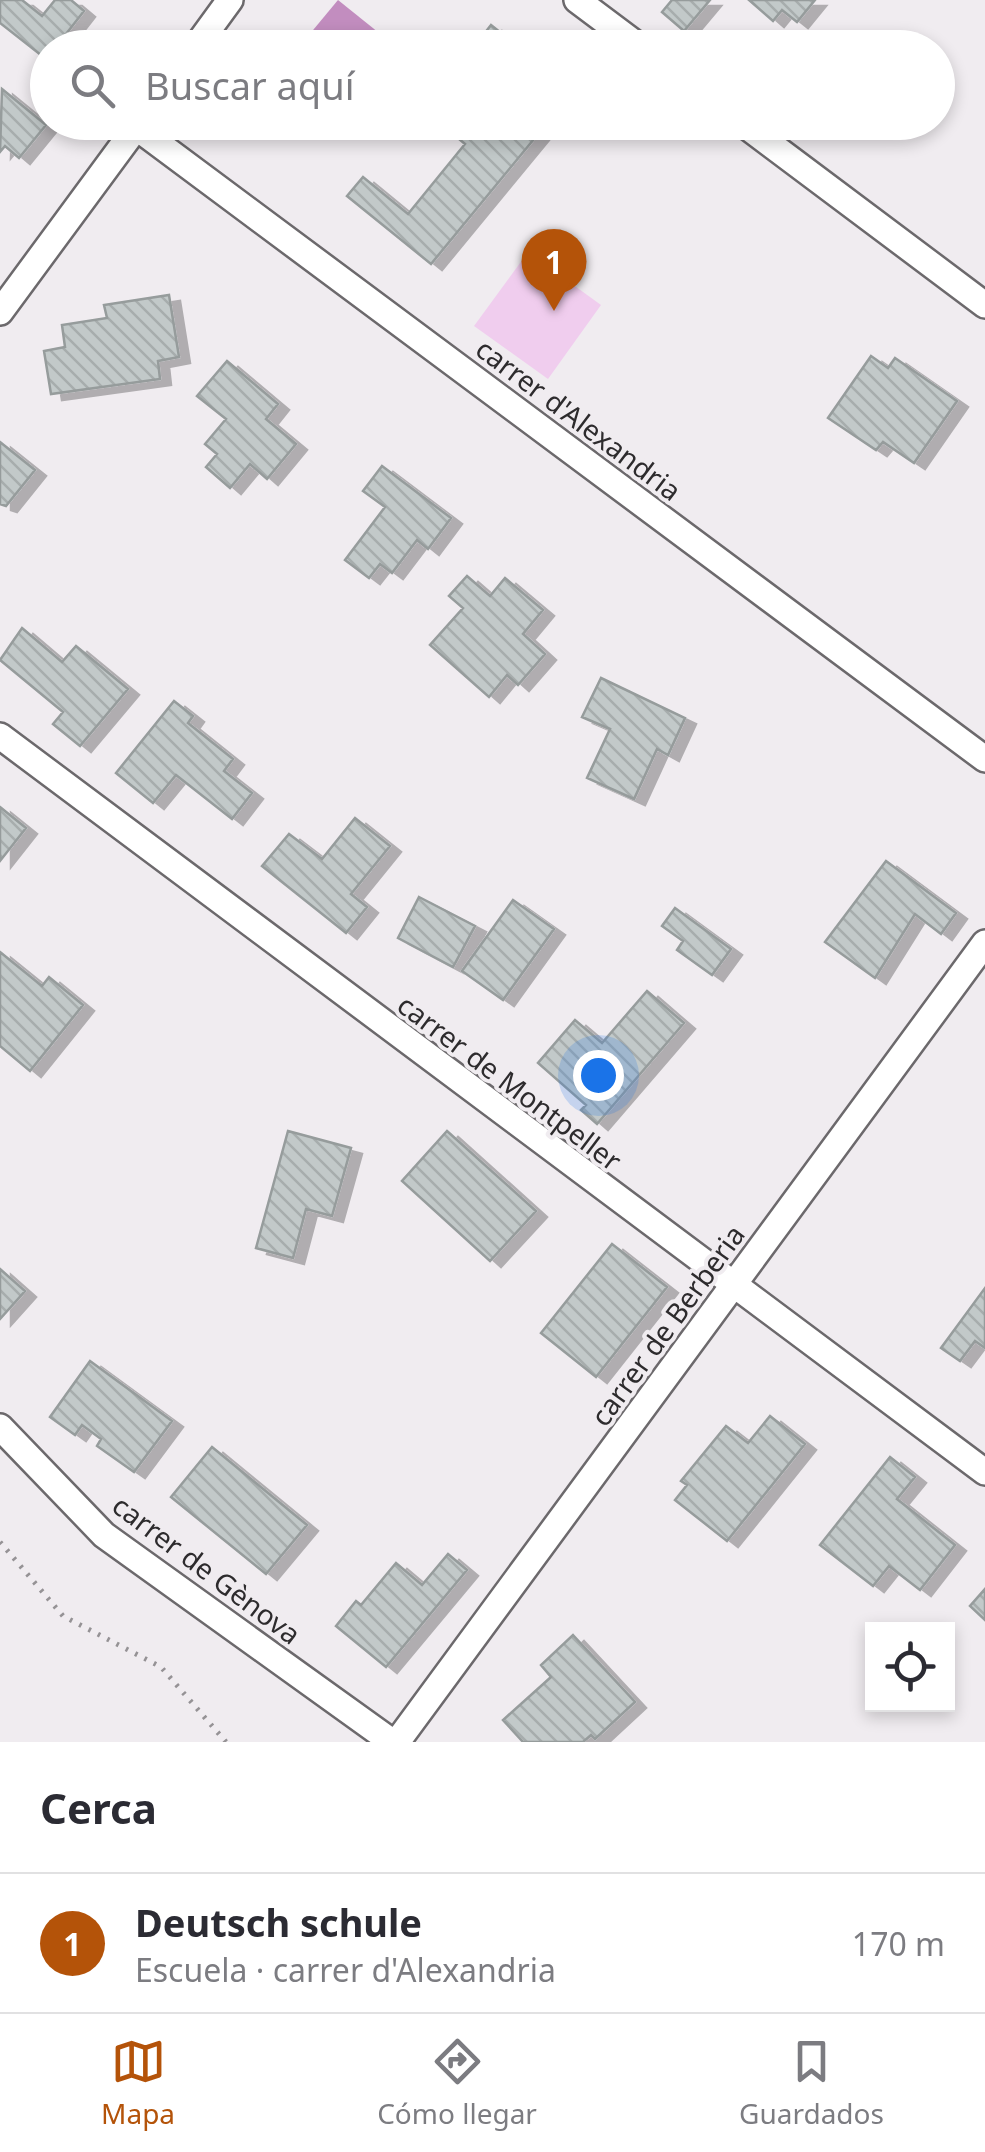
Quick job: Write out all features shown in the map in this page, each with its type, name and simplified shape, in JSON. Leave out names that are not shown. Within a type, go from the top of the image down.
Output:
[{"type":"street","points":[[208,30],[230,0]]},
{"type":"street","points":[[577,0],[616,30]]},
{"type":"street","points":[[0,312],[127,140]]},
{"type":"street","name":"carrer d'Alexandria","points":[[158,140],[985,760]]},
{"type":"street","points":[[765,140],[985,305]]},
{"type":"street","name":"carrer de Montpeller","points":[[0,736],[985,1472]]},
{"type":"street","name":"carrer de Berberia","points":[[395,1742],[985,944]]},
{"type":"street","name":"carrer de Gènova","points":[[0,1427],[104,1535],[395,1742]]},
{"type":"path","points":[[0,1542],[63,1616],[161,1667],[226,1742]]},
{"type":"shaded area","points":[[338,0],[375,30],[313,30]]},
{"type":"shaded area","points":[[528,252],[601,305],[548,379],[474,326]]},
{"type":"building","points":[[0,0],[22,0],[42,16],[55,0],[71,0],[84,11],[69,30],[30,30],[30,46],[0,23]]},
{"type":"building","points":[[672,0],[710,0],[685,30],[662,12]]},
{"type":"building","points":[[749,0],[815,0],[797,22],[782,10],[773,21]]},
{"type":"building","points":[[2,89],[30,112],[30,140],[34,140],[19,158],[5,146],[0,152]]},
{"type":"building","points":[[460,140],[533,140],[431,264],[347,196],[363,177],[408,214],[465,144]]},
{"type":"building","points":[[169,295],[179,357],[158,361],[160,379],[51,394],[44,351],[65,347],[62,325],[107,318],[104,305]]},
{"type":"building","points":[[871,356],[888,368],[895,358],[957,401],[914,463],[883,442],[876,450],[828,418]]},
{"type":"building","points":[[227,361],[278,404],[266,419],[296,444],[267,479],[250,464],[230,488],[206,467],[217,454],[205,444],[226,419],[197,396]]},
{"type":"building","points":[[0,442],[35,470],[6,506],[0,504]]},
{"type":"building","points":[[382,466],[451,518],[428,549],[417,540],[392,573],[380,564],[369,578],[345,560],[385,507],[363,491]]},
{"type":"building","points":[[467,576],[490,596],[505,578],[543,610],[523,634],[545,654],[518,685],[507,675],[489,697],[430,645],[463,608],[449,596]]},
{"type":"building","points":[[22,628],[62,662],[76,646],[128,689],[80,746],[53,724],[63,712],[0,660]]},
{"type":"building","points":[[601,678],[685,718],[668,755],[657,749],[634,799],[587,778],[610,729],[582,717]]},
{"type":"building","points":[[174,701],[193,716],[188,723],[233,759],[224,771],[252,793],[232,819],[176,775],[153,803],[116,773]]},
{"type":"building","points":[[0,807],[26,828],[0,861]]},
{"type":"building","points":[[355,818],[390,846],[351,894],[367,907],[346,933],[262,866],[289,834],[322,859]]},
{"type":"building","points":[[886,861],[956,913],[941,934],[915,914],[875,978],[825,942]]},
{"type":"building","points":[[419,897],[475,926],[453,967],[398,938]]},
{"type":"building","points":[[513,900],[554,929],[503,1000],[462,971]]},
{"type":"building","points":[[675,908],[731,949],[712,975],[677,950],[683,941],[662,926]]},
{"type":"building","points":[[0,952],[42,986],[49,977],[83,1005],[30,1071],[0,1046]]},
{"type":"building","points":[[647,991],[684,1023],[597,1124],[581,1110],[586,1105],[538,1063],[575,1020],[602,1043]]},
{"type":"building","points":[[288,1131],[351,1148],[332,1216],[306,1209],[293,1258],[256,1248]]},
{"type":"building","points":[[447,1131],[536,1211],[490,1261],[402,1181]]},
{"type":"building","points":[[612,1244],[667,1287],[596,1377],[541,1333]]},
{"type":"building","points":[[0,1269],[25,1291],[0,1319]]},
{"type":"building","points":[[985,1288],[985,1348],[975,1341],[960,1361],[941,1348]]},
{"type":"building","points":[[90,1361],[172,1421],[134,1472],[97,1446],[101,1439],[82,1425],[75,1435],[50,1417]]},
{"type":"building","points":[[770,1416],[805,1444],[727,1541],[675,1500],[687,1485],[681,1481],[726,1426],[748,1443]]},
{"type":"building","points":[[212,1447],[307,1525],[266,1574],[171,1497]]},
{"type":"building","points":[[890,1457],[915,1477],[897,1499],[955,1545],[920,1590],[889,1566],[873,1586],[820,1545]]},
{"type":"building","points":[[448,1554],[467,1570],[386,1667],[336,1626],[356,1601],[361,1605],[396,1563],[422,1585]]},
{"type":"building","points":[[985,1589],[985,1620],[970,1606]]},
{"type":"building","points":[[573,1635],[635,1702],[595,1739],[591,1735],[583,1742],[523,1742],[503,1720],[551,1677],[541,1665]]},
{"type":"place","name":"Deutsch schule","points":[[554,311]]}]
